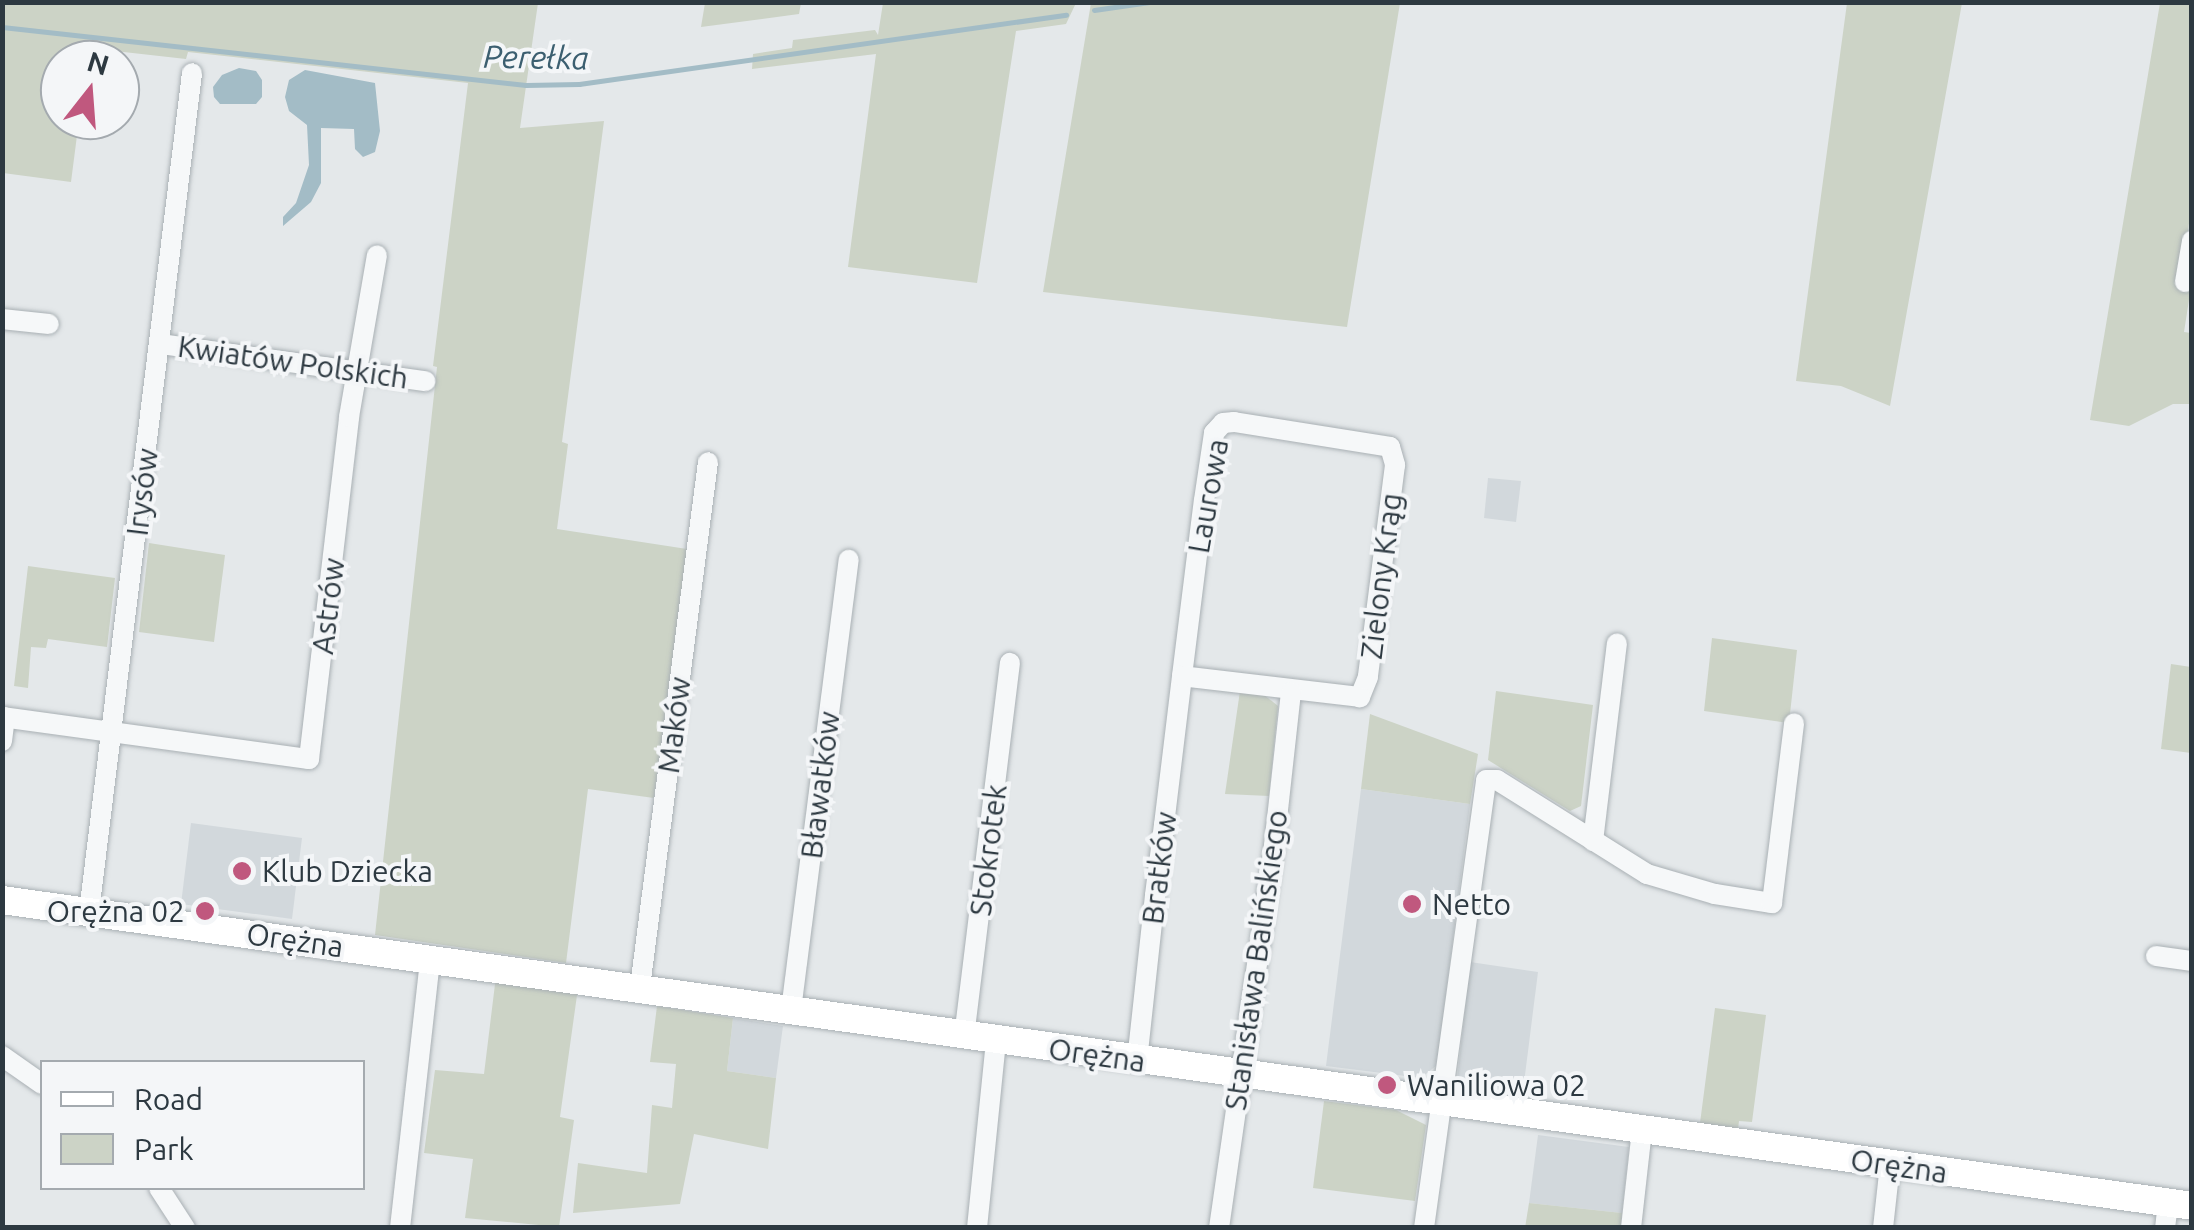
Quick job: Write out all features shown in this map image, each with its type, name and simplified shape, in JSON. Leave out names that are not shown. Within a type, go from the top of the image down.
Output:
[{"type":"street","name":"Irysów","points":[[90,912],[192,73]]},
{"type":"street","points":[[2185,282],[2192,242]]},
{"type":"street","name":"Astrów","points":[[112,732],[310,759],[356,371],[377,255]]},
{"type":"street","points":[[2,318],[49,324]]},
{"type":"street","name":"Kwiatów Polskich","points":[[161,344],[425,381]]},
{"type":"street","name":"Laurowa","points":[[1182,676],[1216,428],[1234,422],[1387,444]]},
{"type":"street","name":"Zielony Krąg","points":[[1291,692],[1360,696],[1368,676],[1395,465],[1394,451],[1387,444]]},
{"type":"street","name":"Maków","points":[[640,987],[708,462]]},
{"type":"street","name":"Bławatków","points":[[791,1010],[849,560]]},
{"type":"street","points":[[1593,841],[1617,643]]},
{"type":"street","name":"Stokrotek","points":[[964,1036],[1010,664]]},
{"type":"street","points":[[1182,676],[1291,692]]},
{"type":"street","name":"Bratków","points":[[1137,1061],[1182,676]]},
{"type":"street","name":"Stanisława Balińskiego","points":[[1219,1228],[1238,1074],[1274,846],[1291,692]]},
{"type":"street","points":[[2,741],[4,717],[112,732]]},
{"type":"street","points":[[1424,1228],[1486,780],[1497,780],[1660,879],[1772,903],[1794,723]]},
{"type":"street","name":"Orężna","points":[[2,900],[1890,1165],[2175,1212]]},
{"type":"street","points":[[2156,956],[2192,961]]},
{"type":"street","points":[[400,1228],[430,959]]},
{"type":"street","points":[[977,1228],[996,1041]]},
{"type":"street","points":[[2,1056],[40,1083]]},
{"type":"street","points":[[1631,1228],[1642,1130]]},
{"type":"street","points":[[1883,1228],[1890,1165]]},
{"type":"street","points":[[161,1190],[185,1228]]},
{"type":"shaded area","points":[[1488,478],[1521,481],[1516,522],[1484,518]]},
{"type":"shaded area","points":[[1361,789],[1470,804],[1437,1065],[1421,1078],[1326,1066]]},
{"type":"shaded area","name":"Klub Dziecka","points":[[191,823],[302,838],[292,919],[181,904]]},
{"type":"shaded area","points":[[1470,962],[1538,972],[1523,1091],[1457,1081]]},
{"type":"shaded area","points":[[733,1018],[783,1026],[776,1078],[727,1071]]},
{"type":"shaded area","points":[[1538,1135],[1629,1147],[1622,1213],[1529,1203]]},
{"type":"green space","points":[[705,2],[801,3],[799,14],[701,27]]},
{"type":"green space","points":[[3,3],[538,3],[520,128],[604,121],[562,442],[568,444],[557,529],[687,549],[654,798],[588,789],[566,963],[375,935],[437,367],[433,366],[468,83],[188,52],[186,59],[140,54],[140,40],[40,40],[40,140],[76,140],[71,182],[3,173]]},
{"type":"green space","points":[[883,3],[1076,3],[1066,24],[1016,31],[977,283],[848,267],[876,54],[752,69],[753,54],[792,48],[793,40],[875,30],[878,35]]},
{"type":"green space","points":[[1091,3],[1400,3],[1347,327],[1043,292]]},
{"type":"green space","points":[[1847,3],[1962,3],[1890,406],[1841,386],[1796,381]]},
{"type":"green space","points":[[2160,3],[2191,3],[2191,210],[2180,284],[2191,287],[2184,332],[2191,333],[2191,404],[2173,404],[2129,426],[2090,420]]},
{"type":"green space","points":[[149,543],[225,555],[214,642],[139,632]]},
{"type":"green space","points":[[28,566],[115,578],[107,647],[48,639],[46,648],[31,647],[28,688],[14,686]]},
{"type":"green space","points":[[1712,638],[1797,650],[1789,723],[1704,711]]},
{"type":"green space","points":[[2171,664],[2191,667],[2191,753],[2161,749]]},
{"type":"green space","points":[[1240,691],[1263,694],[1278,706],[1269,796],[1225,794]]},
{"type":"green space","points":[[1496,691],[1593,705],[1581,806],[1570,811],[1488,760]]},
{"type":"green space","points":[[1370,714],[1478,754],[1470,804],[1361,789]]},
{"type":"green space","points":[[496,976],[578,988],[560,1117],[574,1120],[559,1227],[465,1218],[473,1159],[424,1153],[435,1070],[484,1074]]},
{"type":"green space","points":[[657,1006],[733,1018],[727,1071],[776,1078],[768,1149],[694,1134],[680,1204],[573,1213],[578,1163],[647,1173],[652,1105],[672,1108],[676,1064],[650,1062]]},
{"type":"green space","points":[[1715,1008],[1766,1015],[1752,1122],[1739,1121],[1738,1129],[1700,1123]]},
{"type":"green space","points":[[1324,1101],[1396,1110],[1426,1125],[1415,1201],[1313,1188]]},
{"type":"green space","points":[[1529,1203],[1622,1213],[1621,1227],[1525,1228]]},
{"type":"water","points":[[239,68],[256,71],[262,80],[262,97],[256,104],[220,104],[213,87],[222,75]]},
{"type":"water","points":[[305,70],[375,83],[380,131],[375,152],[363,157],[355,149],[354,129],[321,128],[321,183],[311,202],[283,226],[283,217],[296,203],[309,165],[307,125],[289,111],[285,97],[289,80]]},
{"type":"waterway","name":"Perełka","points":[[1094,10],[1149,2]]},
{"type":"waterway","name":"Perełka","points":[[2,27],[526,85],[579,84],[1066,15]]},
{"type":"place","name":"Klub Dziecka","points":[[242,871]]},
{"type":"place","name":"Netto","points":[[1412,904]]},
{"type":"place","name":"Orężna 02","points":[[205,911]]},
{"type":"place","name":"Waniliowa 02","points":[[1387,1085]]}]
